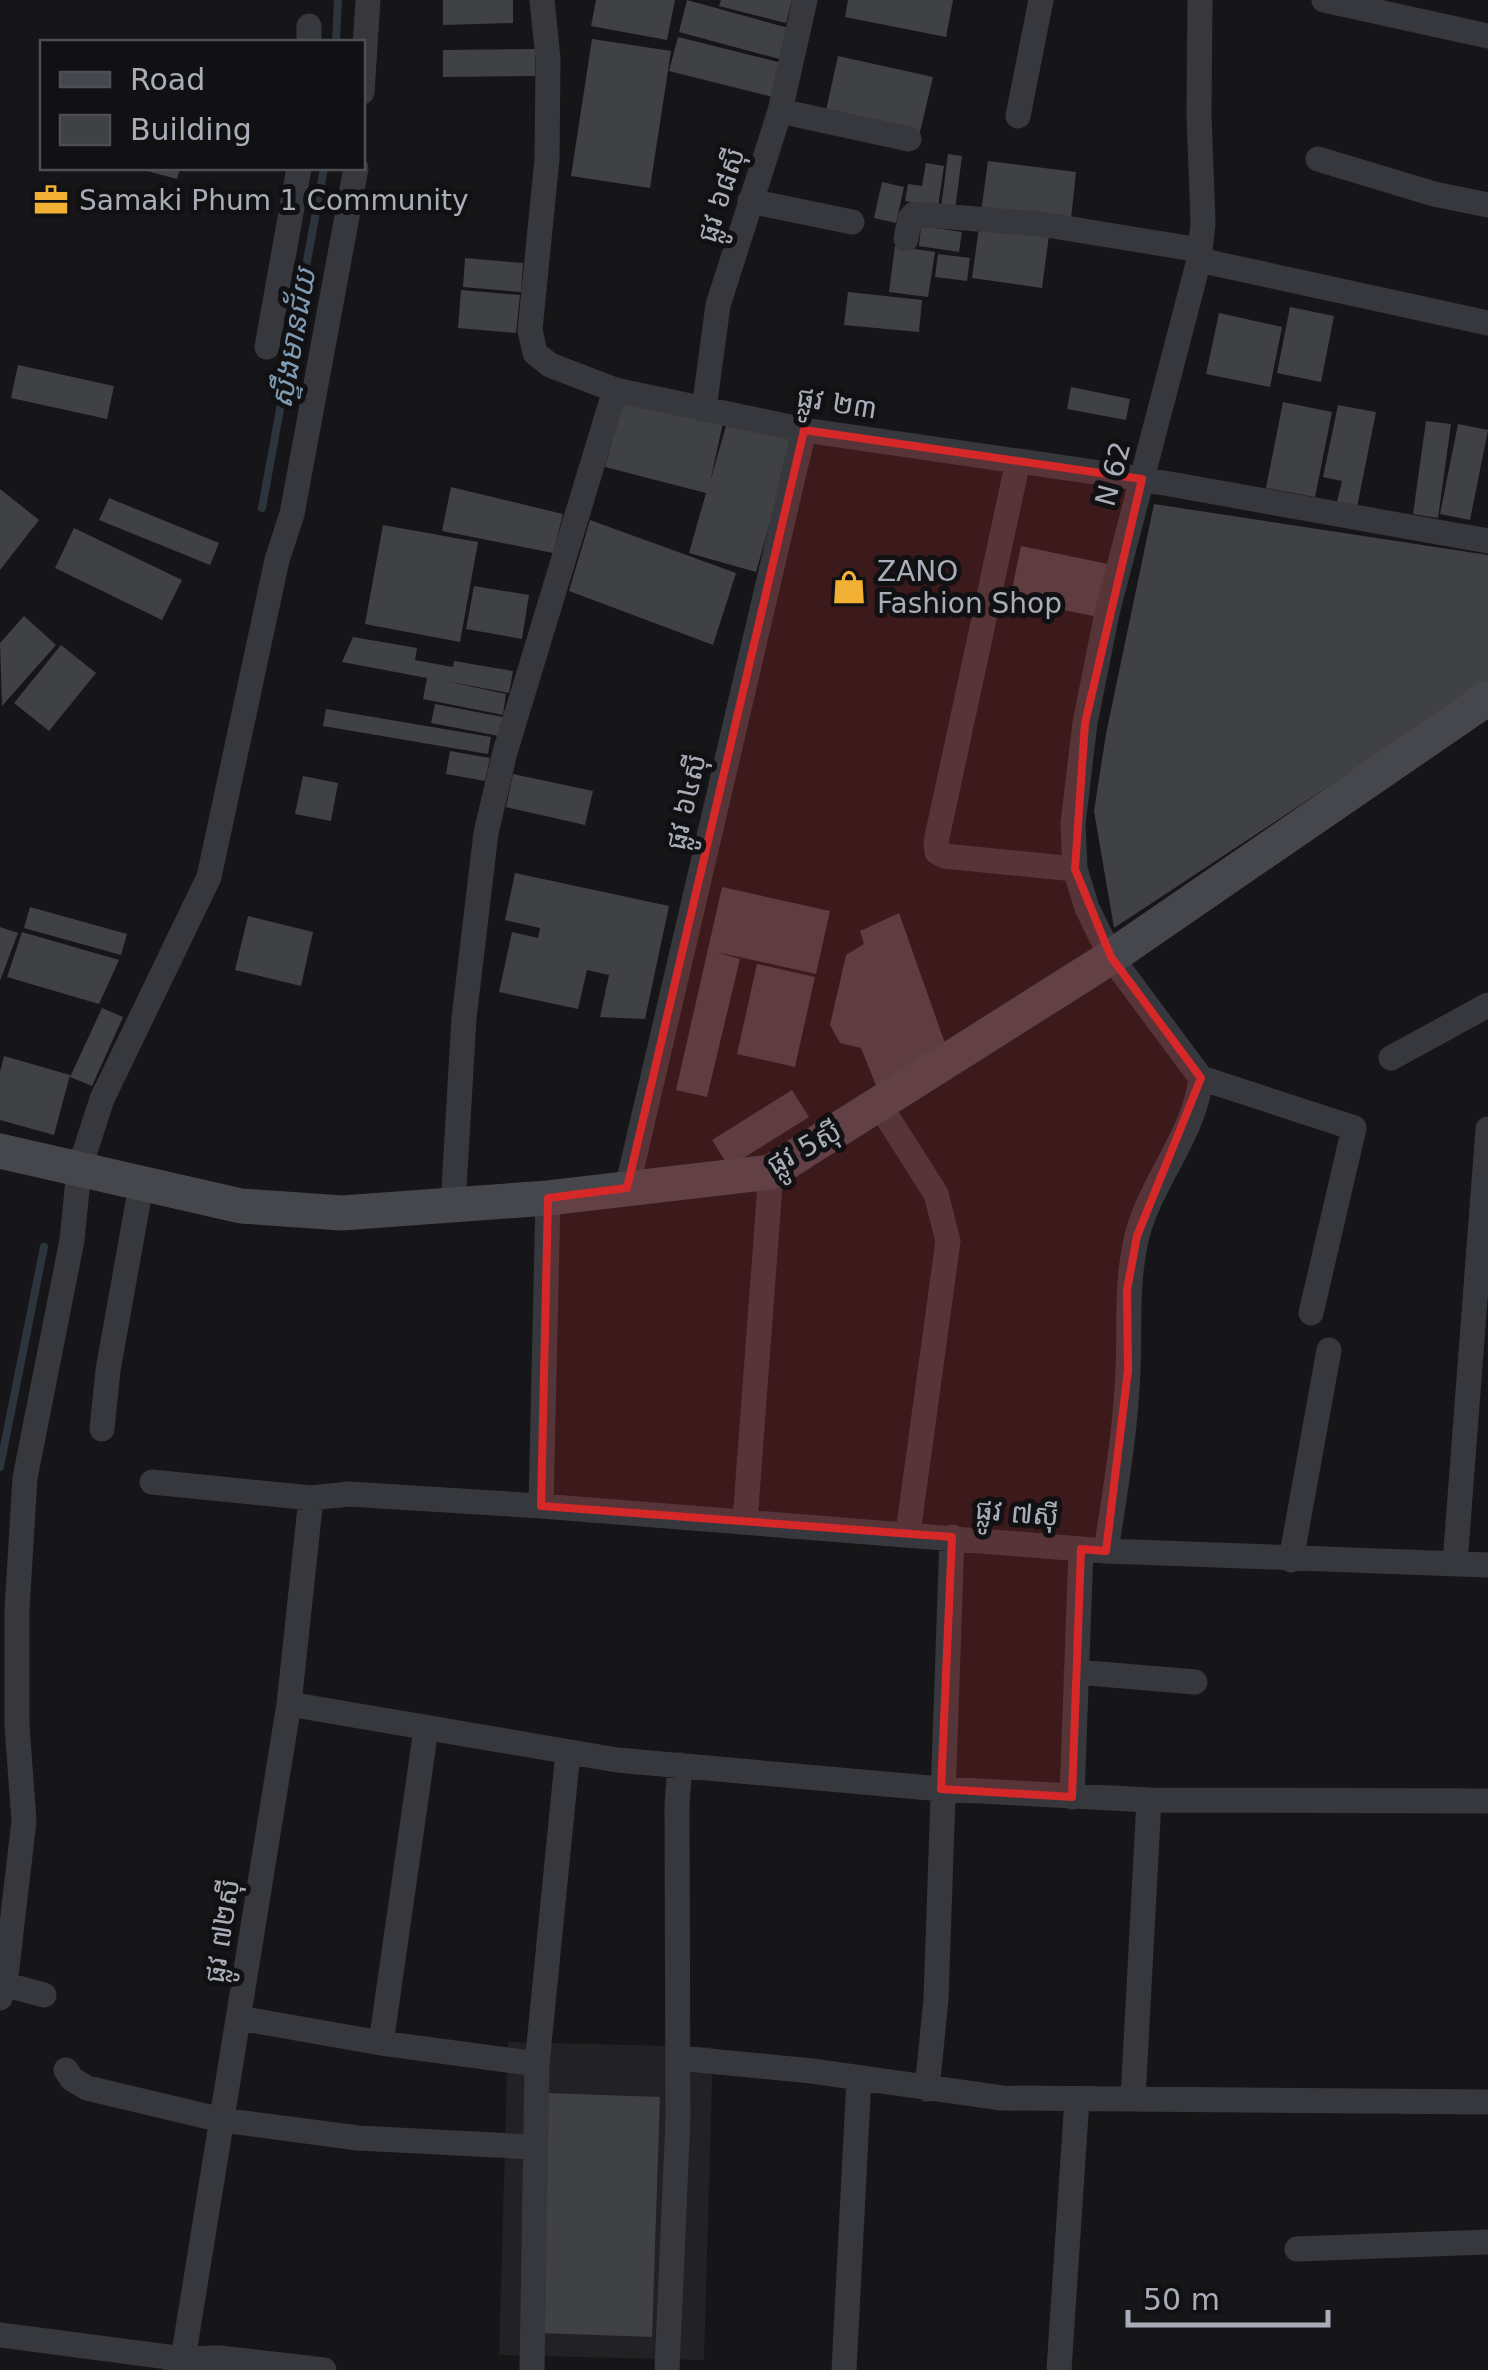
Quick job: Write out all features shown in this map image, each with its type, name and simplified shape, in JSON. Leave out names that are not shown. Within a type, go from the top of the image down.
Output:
[{"type":"street","points":[[365,46],[368,0]]},
{"type":"street","name":"ផ្លូវ ២៣","points":[[542,0],[548,59],[547,159],[530,330],[535,352],[550,366],[615,390],[804,430],[1142,479],[1488,540]]},
{"type":"street","name":"ផ្លូវ ៦៨ស៊ី","points":[[704,410],[718,304],[780,111],[806,0]]},
{"type":"street","points":[[1018,116],[1040,0]]},
{"type":"street","name":"N 62","points":[[1200,0],[1198,115],[1204,223],[1108,614],[1085,723],[1072,824],[1075,869],[1087,908],[1111,957],[1201,1078]]},
{"type":"street","points":[[1324,0],[1488,36]]},
{"type":"street","points":[[780,111],[908,139]]},
{"type":"street","points":[[1318,160],[1434,194],[1488,205]]},
{"type":"street","points":[[267,347],[299,170]]},
{"type":"street","points":[[44,1995],[2,1988],[24,1821],[8,1660],[25,1478],[72,1240],[78,1170],[102,1099],[209,877],[277,560],[292,514],[356,170]]},
{"type":"street","points":[[750,201],[852,222]]},
{"type":"street","points":[[906,239],[914,214],[1041,224],[1199,255],[1488,323]]},
{"type":"street","points":[[453,1205],[464,1018],[486,832],[505,752],[615,390]]},
{"type":"street","name":"ផ្លូវ ៦៤ស៊ី","points":[[627,1188],[804,430]]},
{"type":"street","points":[[1018,461],[936,842],[937,852],[944,856],[1075,869]]},
{"type":"street","name":"ផ្លូវ 5ស៊ី","points":[[0,1151],[241,1206],[342,1213],[548,1198],[771,1172],[1111,957],[1488,698]]},
{"type":"street","points":[[1391,1058],[1488,1005]]},
{"type":"street","points":[[1072,1797],[1076,1672],[1093,1550],[1122,1438],[1128,1370],[1127,1290],[1137,1236],[1156,1184],[1198,1098],[1201,1078],[1354,1128],[1311,1314]]},
{"type":"street","points":[[880,1104],[936,1194],[948,1241],[908,1534]]},
{"type":"street","points":[[1455,1563],[1488,1130]]},
{"type":"street","points":[[746,1522],[771,1172]]},
{"type":"street","points":[[102,1429],[108,1370],[141,1186]]},
{"type":"street","points":[[541,1506],[548,1198]]},
{"type":"street","points":[[1291,1560],[1329,1350]]},
{"type":"street","name":"ផ្លូវ ៧ស៊ី","points":[[152,1482],[311,1498],[349,1494],[541,1506],[1093,1550],[1488,1565]]},
{"type":"street","name":"ផ្លូវ ៧២ស៊ី","points":[[179,2365],[289,1704],[311,1498]]},
{"type":"street","points":[[926,2089],[936,1999],[952,1537]]},
{"type":"street","points":[[1076,1672],[1195,1682]]},
{"type":"street","points":[[289,1704],[568,1752],[942,1789],[1149,1800],[1488,1801]]},
{"type":"street","points":[[381,2044],[426,1729]]},
{"type":"street","points":[[532,2370],[537,2064],[568,1752]]},
{"type":"street","points":[[667,2370],[678,2118],[680,1764]]},
{"type":"street","points":[[1133,2099],[1149,1800]]},
{"type":"street","points":[[239,2018],[381,2044],[537,2064]]},
{"type":"street","points":[[678,2058],[1002,2098],[1488,2102]]},
{"type":"street","points":[[66,2070],[87,2088],[222,2120],[358,2138],[533,2147]]},
{"type":"street","points":[[844,2370],[860,2078]]},
{"type":"street","points":[[1058,2370],[1076,2099]]},
{"type":"street","points":[[1297,2250],[1488,2242]]},
{"type":"street","points":[[0,2335],[179,2365],[232,2359],[324,2370]]},
{"type":"highlighted area","points":[[804,430],[1142,479],[1085,723],[1075,869],[1111,957],[1201,1078],[1137,1236],[1127,1290],[1128,1370],[1106,1551],[1081,1549],[1072,1797],[941,1789],[952,1537],[541,1506],[548,1198],[627,1188]]},
{"type":"shaded area","points":[[508,2042],[713,2047],[704,2360],[499,2355]]},
{"type":"building","points":[[443,0],[513,0],[513,23],[443,25]]},
{"type":"building","points":[[596,0],[675,0],[667,40],[591,26]]},
{"type":"building","points":[[687,0],[792,29],[783,60],[679,32]]},
{"type":"building","points":[[721,0],[792,0],[786,23],[719,6]]},
{"type":"building","points":[[848,0],[953,0],[946,37],[845,17]]},
{"type":"building","points":[[678,37],[782,63],[773,97],[669,71]]},
{"type":"building","points":[[592,39],[671,51],[650,188],[571,176]]},
{"type":"building","points":[[535,49],[535,76],[443,77],[443,50]]},
{"type":"building","points":[[838,56],[933,77],[919,136],[825,115]]},
{"type":"building","points":[[948,154],[962,156],[955,210],[941,208]]},
{"type":"building","points":[[988,161],[1076,172],[1071,219],[1049,235],[1042,288],[972,278]]},
{"type":"building","points":[[926,163],[944,166],[938,206],[905,201],[908,184],[922,186]]},
{"type":"building","points":[[143,170],[179,170],[177,179]]},
{"type":"building","points":[[882,182],[904,187],[896,223],[874,218]]},
{"type":"building","points":[[921,226],[962,232],[959,252],[919,246]]},
{"type":"building","points":[[895,246],[935,252],[928,297],[889,292]]},
{"type":"building","points":[[938,254],[970,258],[967,281],[935,277]]},
{"type":"building","points":[[465,258],[523,263],[521,292],[463,287]]},
{"type":"building","points":[[461,290],[520,295],[516,333],[458,328]]},
{"type":"building","points":[[848,292],[922,300],[919,332],[844,325]]},
{"type":"building","points":[[1290,307],[1334,316],[1321,382],[1277,373]]},
{"type":"building","points":[[1219,313],[1282,327],[1270,387],[1206,374]]},
{"type":"building","points":[[18,365],[114,386],[107,419],[11,398]]},
{"type":"building","points":[[1071,387],[1130,399],[1126,420],[1067,409]]},
{"type":"building","points":[[624,397],[723,423],[710,482],[728,419],[794,438],[756,572],[689,553],[706,493],[605,467]]},
{"type":"building","points":[[1283,402],[1332,412],[1315,497],[1266,488]]},
{"type":"building","points":[[1338,405],[1376,412],[1357,507],[1337,502],[1342,481],[1323,477]]},
{"type":"building","points":[[1426,421],[1451,424],[1438,518],[1413,514]]},
{"type":"building","points":[[1458,424],[1488,430],[1470,520],[1440,514]]},
{"type":"building","points":[[451,487],[563,514],[553,553],[442,531]]},
{"type":"building","points":[[0,489],[39,520],[0,570]]},
{"type":"building","points":[[109,498],[219,543],[210,565],[99,520]]},
{"type":"building","points":[[1154,504],[1488,555],[1488,681],[1114,928],[1094,811]]},
{"type":"building","points":[[590,520],[736,573],[713,645],[569,591]]},
{"type":"building","points":[[383,525],[478,542],[460,642],[365,624]]},
{"type":"building","points":[[74,528],[182,580],[162,620],[55,568]]},
{"type":"building","points":[[1021,546],[1108,564],[1098,617],[1010,599]]},
{"type":"building","points":[[474,586],[529,595],[522,639],[466,629]]},
{"type":"building","points":[[24,616],[56,645],[2,706],[0,643]]},
{"type":"building","points":[[353,637],[417,648],[415,660],[453,667],[454,661],[513,671],[509,693],[445,681],[506,694],[503,715],[423,699],[427,678],[342,662]]},
{"type":"building","points":[[61,645],[96,673],[49,731],[14,703]]},
{"type":"building","points":[[435,704],[503,717],[499,736],[431,723]]},
{"type":"building","points":[[326,709],[491,737],[488,754],[323,726]]},
{"type":"building","points":[[450,751],[490,758],[485,781],[446,774]]},
{"type":"building","points":[[513,774],[593,791],[585,825],[506,807]]},
{"type":"building","points":[[303,776],[338,783],[331,821],[295,814]]},
{"type":"building","points":[[515,873],[669,906],[645,1019],[600,1017],[609,975],[587,970],[578,1009],[499,992],[512,932],[538,938],[540,928],[505,920]]},
{"type":"building","points":[[722,887],[830,911],[816,974],[716,952],[740,959],[707,1097],[676,1090]]},
{"type":"building","points":[[30,907],[127,934],[121,955],[24,928]]},
{"type":"building","points":[[899,913],[947,1049],[877,1088],[861,1048],[840,1043],[830,1025],[846,955],[864,944],[860,931]]},
{"type":"building","points":[[248,916],[313,932],[301,986],[235,970]]},
{"type":"building","points":[[0,927],[18,933],[0,981]]},
{"type":"building","points":[[22,932],[119,960],[99,1004],[7,977]]},
{"type":"building","points":[[757,964],[815,977],[795,1067],[737,1054]]},
{"type":"building","points":[[102,1008],[123,1017],[92,1086],[70,1077]]},
{"type":"building","points":[[4,1056],[70,1075],[54,1135],[0,1120]]},
{"type":"building","points":[[792,1090],[809,1117],[729,1167],[712,1140]]},
{"type":"building","points":[[548,2093],[660,2097],[652,2337],[540,2333]]},
{"type":"waterway","name":"ស្ទឹងមានជ័យ","points":[[336,40],[338,0]]},
{"type":"waterway","name":"ស្ទឹងមានជ័យ","points":[[262,508],[324,170]]},
{"type":"waterway","name":"ស្ទឹងមានជ័យ","points":[[0,1467],[44,1247]]},
{"type":"place","name":"Samaki Phum 1 Community","points":[[51,200]]},
{"type":"place","name":"ZANO Fashion Shop","points":[[849,587]]}]
